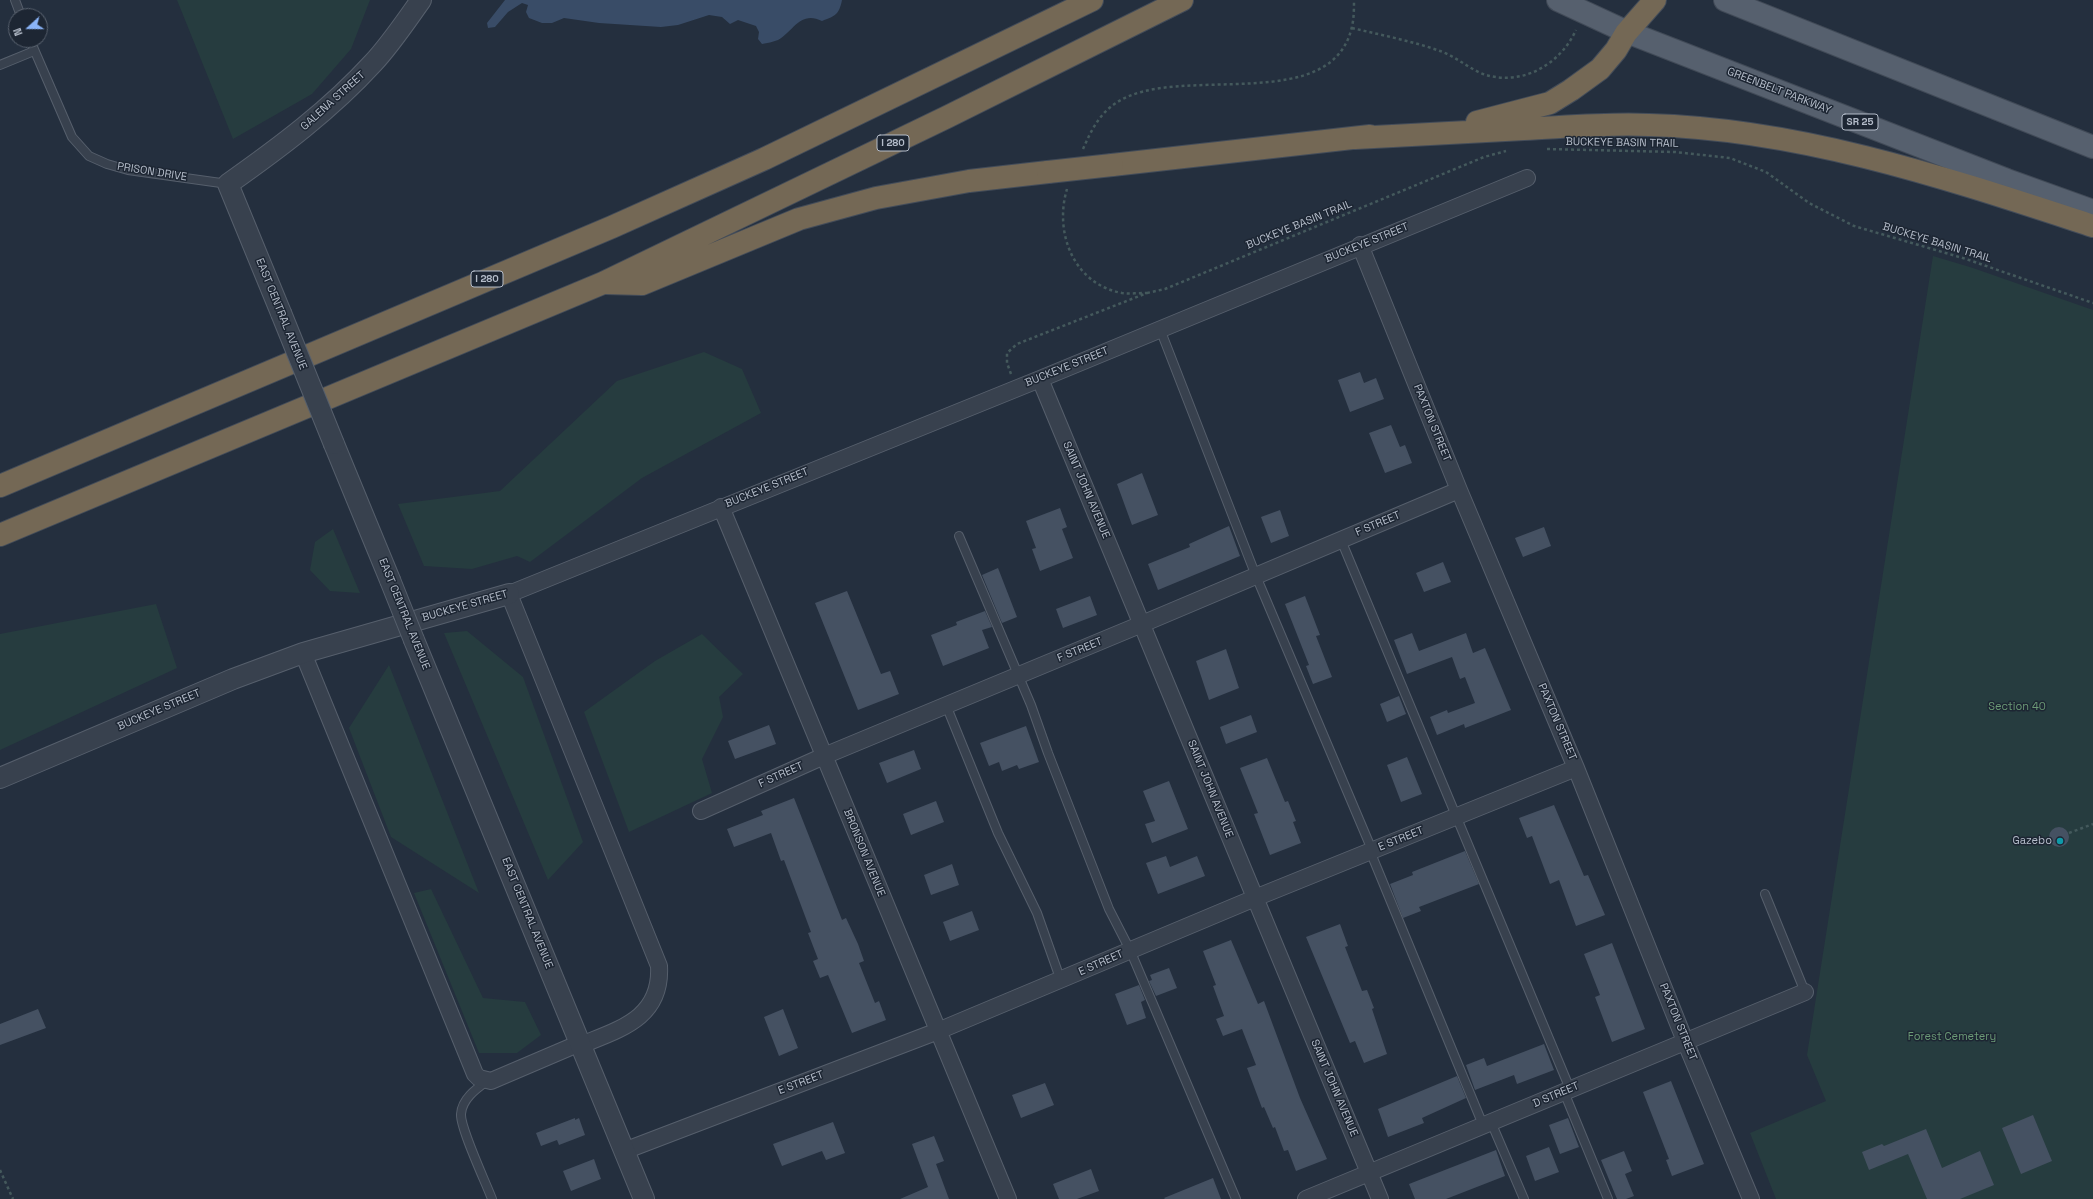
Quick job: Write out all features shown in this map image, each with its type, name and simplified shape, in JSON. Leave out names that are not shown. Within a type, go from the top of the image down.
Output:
[{"type":"highway","name":"I 280","points":[[0,486],[662,204],[764,159],[1092,0]]},
{"type":"highway","name":"I 280","points":[[0,535],[603,282],[947,117],[1182,0]]},
{"type":"highway","points":[[603,282],[642,284],[799,219],[876,198],[970,181],[1354,138],[1478,122],[1550,103],[1600,69],[1616,50],[1627,32],[1656,0]]},
{"type":"highway","points":[[1354,138],[1600,125],[1650,125],[1721,130],[1802,142],[1915,170],[2093,226]]},
{"type":"main road","name":"GREENBELT PARKWAY","points":[[1558,0],[1627,32],[2006,180],[2093,211]]},
{"type":"main road","points":[[1725,0],[2093,147]]},
{"type":"street","name":"GALENA STREET","points":[[228,184],[275,151],[332,104],[374,63],[421,0]]},
{"type":"street","name":"BUCKEYE STREET","points":[[0,778],[233,679],[303,653],[509,594],[1040,379],[1360,245],[1527,178]]},
{"type":"street","name":"EAST CENTRAL AVENUE","points":[[228,184],[644,1199]]},
{"type":"street","name":"PAXTON STREET","points":[[1360,245],[1459,490],[1576,768],[1685,1041],[1751,1199]]},
{"type":"street","name":"SAINT JOHN AVENUE","points":[[1040,379],[1380,1199]]},
{"type":"street","name":"F STREET","points":[[701,811],[824,756],[1459,490]]},
{"type":"street","name":"BRONSON AVENUE","points":[[721,507],[1008,1199]]},
{"type":"street","points":[[303,653],[474,1071],[478,1078],[486,1081],[496,1080],[631,1024],[644,1013],[656,993],[659,966],[509,594]]},
{"type":"street","name":"E STREET","points":[[624,1151],[938,1031],[1061,981],[1130,950],[1371,850],[1576,768]]},
{"type":"street","name":"D STREET","points":[[1306,1199],[1805,992]]},
{"type":"lane","name":"PRISON DRIVE","points":[[34,50],[72,137],[89,156],[107,164],[128,170],[228,184]]},
{"type":"lane","points":[[0,65],[34,50]]},
{"type":"lane","points":[[1160,329],[1256,576],[1487,1124],[1524,1199]]},
{"type":"lane","points":[[959,536],[1019,674],[1109,909],[1130,950],[1236,1199]]},
{"type":"lane","points":[[1341,540],[1456,816],[1567,1091],[1608,1199]]},
{"type":"lane","points":[[946,705],[998,833],[1037,913],[1061,981]]},
{"type":"lane","points":[[1765,894],[1805,992]]},
{"type":"lane","points":[[486,1081],[472,1092],[464,1104],[460,1115],[464,1130],[492,1199]]},
{"type":"path","points":[[1082,152],[1099,118],[1116,103],[1136,92],[1160,87],[1288,80],[1314,72],[1333,61],[1345,44],[1352,28],[1354,0]]},
{"type":"path","points":[[1352,28],[1418,43],[1443,52],[1482,73],[1499,78],[1519,78],[1535,72],[1562,53],[1576,30]]},
{"type":"path","name":"BUCKEYE BASIN TRAIL","points":[[1543,148],[1675,152],[1730,158],[1766,172],[1809,203],[1831,216],[1854,226],[1966,259],[2093,303]]},
{"type":"path","name":"BUCKEYE BASIN TRAIL","points":[[1017,388],[1007,364],[1007,353],[1017,344],[1147,293],[1165,289],[1484,157],[1513,150]]},
{"type":"path","name":"BUCKEYE BASIN TRAIL","points":[[1068,185],[1064,199],[1062,219],[1065,242],[1075,261],[1089,278],[1104,287],[1122,293],[1147,293]]},
{"type":"path","points":[[2068,833],[2093,824]]},
{"type":"path","points":[[0,1170],[13,1199]]},
{"type":"green space","points":[[177,0],[370,0],[351,49],[312,94],[233,139]]},
{"type":"green space","name":"Forest Cemetery","points":[[1933,256],[1973,268],[2093,310],[2093,1199],[1776,1199],[1750,1133],[1826,1101],[1807,1055]]},
{"type":"green space","points":[[704,352],[742,369],[761,413],[642,478],[530,562],[517,556],[472,569],[424,566],[398,504],[500,491],[617,381]]},
{"type":"green space","points":[[333,529],[360,593],[330,591],[310,570],[315,542]]},
{"type":"green space","points":[[156,604],[177,668],[0,750],[0,634]]},
{"type":"green space","points":[[467,631],[523,677],[583,842],[548,880],[444,633]]},
{"type":"green space","points":[[702,634],[743,674],[719,697],[723,717],[702,759],[712,793],[629,832],[584,712],[655,661]]},
{"type":"green space","points":[[389,665],[479,893],[391,837],[349,728]]},
{"type":"green space","points":[[431,889],[483,998],[525,1002],[541,1035],[517,1053],[479,1053],[414,893]]},
{"type":"water","points":[[505,0],[842,0],[838,12],[833,16],[822,21],[814,18],[802,20],[778,40],[762,44],[758,39],[759,32],[756,26],[738,20],[730,24],[722,17],[709,15],[678,25],[661,27],[599,23],[564,18],[552,23],[542,23],[529,18],[526,12],[528,5],[522,3],[508,12],[495,27],[488,28],[487,23]]},
{"type":"building","points":[[1360,372],[1364,383],[1376,378],[1384,399],[1350,412],[1338,380]]},
{"type":"building","points":[[1391,425],[1400,447],[1405,445],[1412,463],[1385,473],[1369,433]]},
{"type":"building","points":[[1142,473],[1158,515],[1132,525],[1117,484]]},
{"type":"building","points":[[1060,508],[1067,527],[1062,529],[1073,558],[1040,571],[1032,549],[1036,548],[1026,521]]},
{"type":"building","points":[[1280,510],[1289,536],[1271,543],[1261,517]]},
{"type":"building","points":[[1229,526],[1240,556],[1158,590],[1148,564],[1190,547],[1189,544]]},
{"type":"building","points":[[1544,527],[1551,546],[1523,557],[1515,538]]},
{"type":"building","points":[[1443,562],[1451,582],[1424,592],[1416,573]]},
{"type":"building","points":[[998,568],[1017,617],[1002,623],[982,575]]},
{"type":"building","points":[[847,591],[881,674],[890,671],[899,694],[858,710],[815,603]]},
{"type":"building","points":[[1090,596],[1097,615],[1063,628],[1056,609]]},
{"type":"building","points":[[1305,596],[1320,635],[1316,636],[1332,677],[1313,684],[1306,666],[1309,665],[1285,604]]},
{"type":"building","points":[[985,611],[992,627],[982,630],[989,648],[943,666],[931,635],[957,625],[956,622]]},
{"type":"building","points":[[1412,633],[1419,651],[1466,633],[1473,653],[1485,648],[1511,710],[1465,728],[1464,724],[1437,735],[1430,717],[1447,710],[1448,713],[1475,703],[1465,677],[1460,679],[1452,657],[1407,674],[1394,640]]},
{"type":"building","points":[[1226,649],[1239,688],[1209,700],[1196,661]]},
{"type":"building","points":[[1399,696],[1406,714],[1387,722],[1380,704]]},
{"type":"building","points":[[1251,715],[1257,732],[1226,744],[1220,727]]},
{"type":"building","points":[[769,725],[776,744],[735,759],[728,741]]},
{"type":"building","points":[[1026,726],[1039,762],[1019,769],[1017,765],[1002,771],[999,762],[989,766],[980,743]]},
{"type":"building","points":[[914,750],[921,769],[887,783],[879,763]]},
{"type":"building","points":[[1407,757],[1422,794],[1401,802],[1387,765]]},
{"type":"building","points":[[1267,758],[1285,802],[1288,801],[1296,821],[1293,822],[1301,843],[1270,855],[1254,814],[1258,813],[1240,768]]},
{"type":"building","points":[[1169,781],[1188,829],[1152,843],[1145,824],[1155,821],[1143,791]]},
{"type":"building","points":[[794,798],[842,920],[846,918],[858,944],[864,961],[859,963],[875,1003],[879,1001],[886,1020],[852,1033],[828,975],[820,978],[813,961],[818,959],[808,933],[811,932],[784,860],[781,861],[771,833],[734,847],[727,829],[763,815],[761,811]]},
{"type":"building","points":[[936,801],[944,822],[911,835],[903,814]]},
{"type":"building","points":[[1554,805],[1584,876],[1588,875],[1605,915],[1576,926],[1559,880],[1550,884],[1532,836],[1527,838],[1519,818]]},
{"type":"building","name":"Gazebo","points":[[2055,827],[2063,827],[2069,833],[2069,841],[2063,847],[2055,847],[2049,841],[2049,833]]},
{"type":"building","points":[[1465,851],[1479,884],[1419,907],[1421,911],[1403,918],[1390,884],[1413,875],[1412,872]]},
{"type":"building","points":[[1166,856],[1170,867],[1197,856],[1205,876],[1158,894],[1146,863]]},
{"type":"building","points":[[952,864],[959,885],[931,895],[924,875]]},
{"type":"building","points":[[972,911],[979,930],[950,941],[943,922]]},
{"type":"building","points":[[1340,924],[1348,946],[1345,947],[1362,991],[1367,990],[1374,1008],[1372,1009],[1387,1054],[1364,1063],[1355,1041],[1350,1043],[1306,937]]},
{"type":"building","points":[[1231,940],[1258,1004],[1264,1001],[1300,1098],[1327,1159],[1296,1171],[1288,1150],[1284,1151],[1275,1127],[1273,1128],[1264,1107],[1262,1108],[1247,1068],[1256,1065],[1242,1029],[1223,1036],[1216,1019],[1224,1016],[1213,986],[1216,985],[1203,951]]},
{"type":"building","points":[[1612,943],[1645,1029],[1612,1042],[1595,997],[1600,995],[1584,954]]},
{"type":"building","points":[[1169,968],[1177,988],[1156,996],[1149,981],[1152,980],[1150,975]]},
{"type":"building","points":[[1139,985],[1145,1000],[1141,1002],[1146,1018],[1127,1025],[1115,994]]},
{"type":"building","points":[[38,1009],[46,1028],[0,1045],[0,1024]]},
{"type":"building","points":[[783,1009],[798,1048],[779,1056],[764,1017]]},
{"type":"building","points":[[1544,1044],[1554,1070],[1517,1084],[1514,1075],[1475,1090],[1466,1065],[1484,1058],[1487,1066]]},
{"type":"building","points":[[1457,1076],[1466,1098],[1422,1118],[1424,1123],[1388,1137],[1378,1109]]},
{"type":"building","points":[[1671,1081],[1704,1164],[1672,1176],[1666,1160],[1669,1159],[1643,1092]]},
{"type":"building","points":[[1045,1083],[1054,1105],[1021,1118],[1012,1095]]},
{"type":"building","points":[[2033,1115],[2052,1161],[2021,1174],[2002,1128]]},
{"type":"building","points":[[575,1118],[575,1120],[579,1118],[585,1135],[559,1145],[557,1140],[541,1146],[536,1133]]},
{"type":"building","points":[[1568,1118],[1579,1147],[1560,1154],[1549,1125]]},
{"type":"building","points":[[833,1122],[845,1153],[826,1160],[822,1151],[782,1166],[773,1144]]},
{"type":"building","points":[[1926,1129],[1942,1168],[1980,1151],[1994,1185],[1960,1199],[1927,1199],[1908,1154],[1869,1170],[1862,1152],[1882,1144],[1884,1146]]},
{"type":"building","points":[[934,1136],[944,1161],[936,1164],[949,1199],[900,1199],[928,1187],[912,1144]]},
{"type":"building","points":[[1549,1147],[1559,1172],[1535,1181],[1526,1156]]},
{"type":"building","points":[[1496,1150],[1505,1176],[1446,1199],[1415,1199],[1409,1184]]},
{"type":"building","points":[[1624,1151],[1632,1171],[1625,1174],[1634,1196],[1626,1199],[1617,1199],[1601,1160]]},
{"type":"building","points":[[594,1159],[601,1179],[571,1191],[563,1171]]},
{"type":"building","points":[[1091,1169],[1099,1191],[1077,1199],[1059,1199],[1053,1184]]},
{"type":"building","points":[[1213,1178],[1221,1199],[1164,1198]]},
{"type":"place","name":"Gazebo","points":[[2060,841]]},
{"type":"park label","name":"Section 40","points":[[2017,707]]}]
